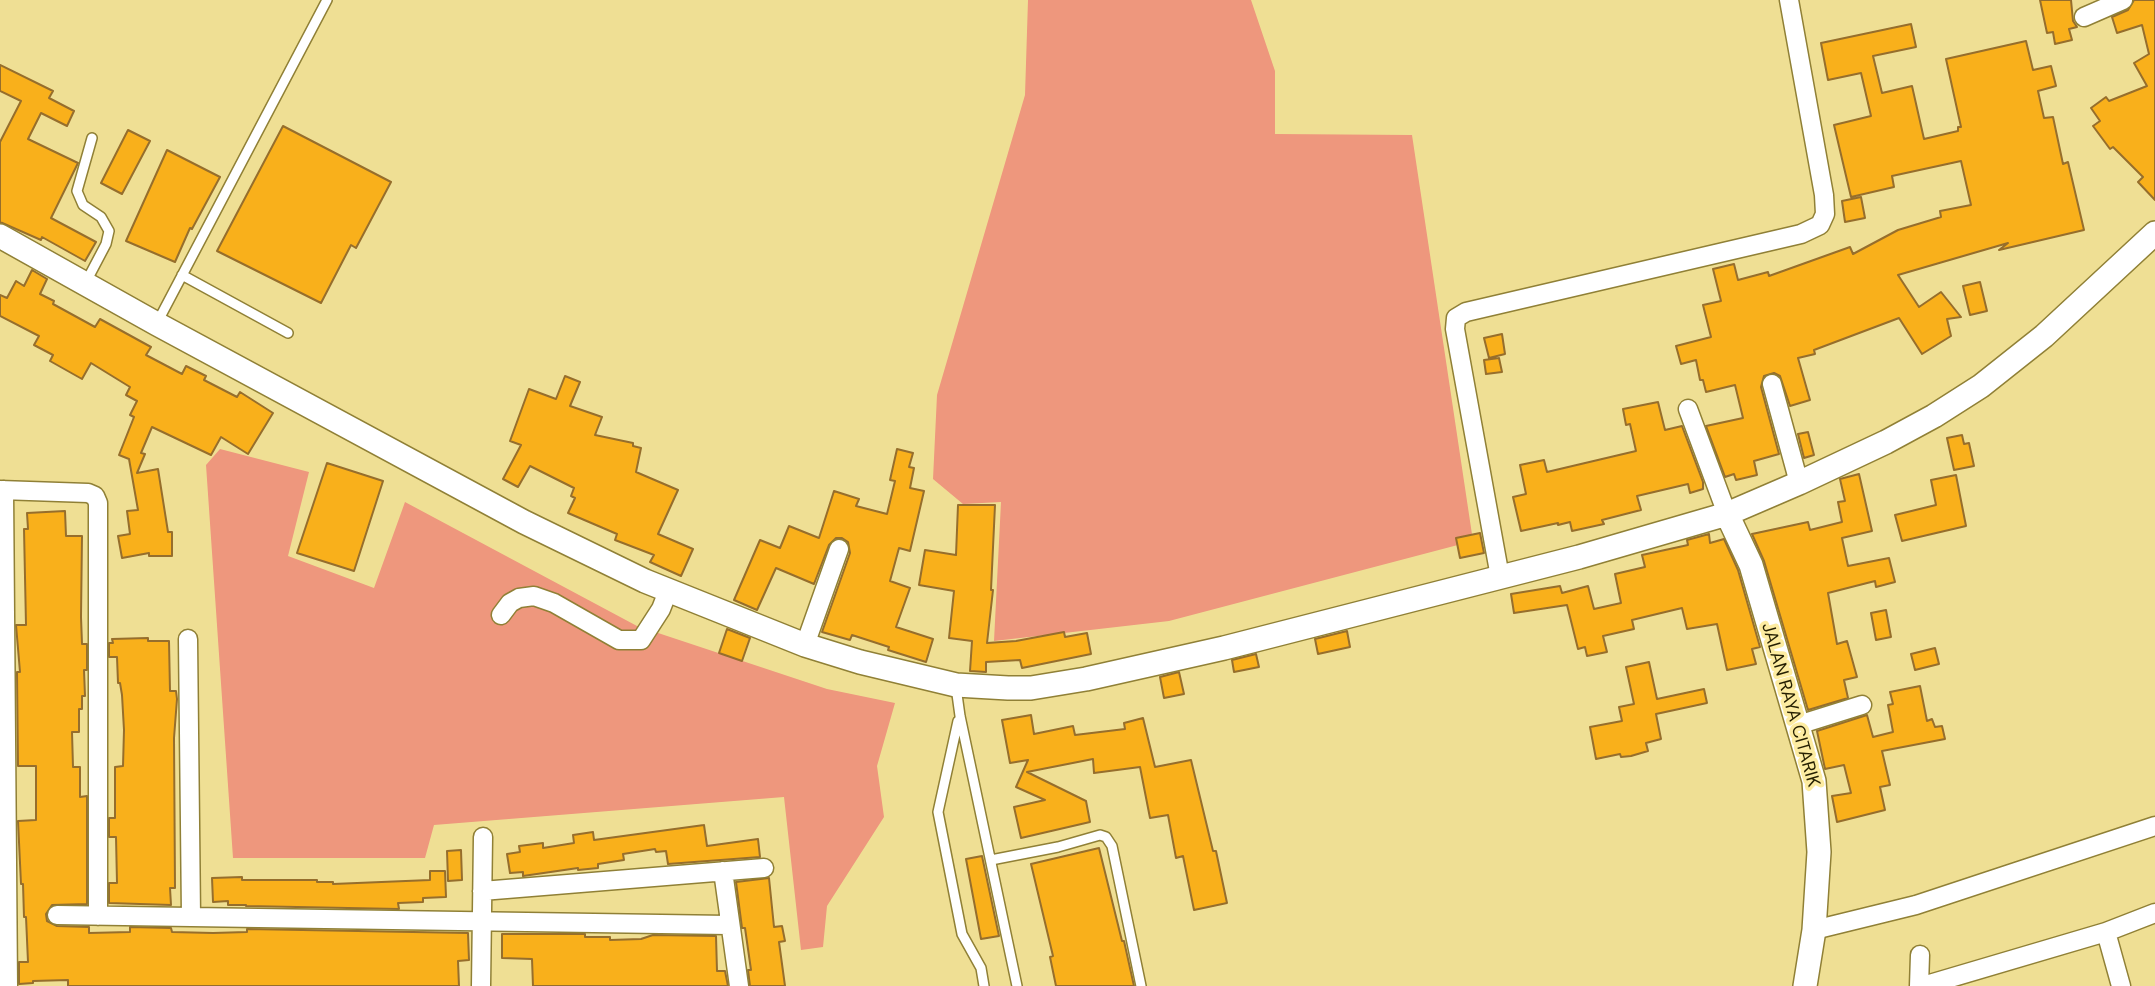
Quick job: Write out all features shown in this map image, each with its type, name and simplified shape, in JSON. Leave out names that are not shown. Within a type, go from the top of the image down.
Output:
[{"type":"street","points":[[1500,577],[1455,329],[1456,318],[1466,312],[1801,234],[1820,225],[1825,214],[1824,195],[1789,0]]},
{"type":"street","points":[[2084,17],[2123,0]]},
{"type":"street","points":[[0,236],[156,324],[524,522],[668,591],[805,645],[860,663],[956,685],[1031,688],[1086,679],[1263,639],[1727,514],[1799,483],[1934,416],[1981,386],[2044,336],[2155,233]]},
{"type":"street","points":[[1772,384],[1799,483]]},
{"type":"street","points":[[1688,409],[1727,514]]},
{"type":"street","points":[[8,986],[2,490],[88,493],[95,496],[99,503],[98,916]]},
{"type":"street","name":"JALAN RAYA CITARIK","points":[[1727,514],[1751,565],[1814,782],[1819,852],[1815,929],[1805,986]]},
{"type":"street","points":[[805,645],[839,549]]},
{"type":"street","points":[[501,615],[510,603],[519,598],[534,596],[554,603],[619,639],[641,640],[661,609],[668,591]]},
{"type":"street","points":[[188,639],[191,916]]},
{"type":"street","points":[[1798,725],[1862,705]]},
{"type":"street","points":[[1815,929],[1916,905],[2155,826]]},
{"type":"street","points":[[481,986],[483,837]]},
{"type":"street","points":[[482,891],[764,868]]},
{"type":"street","points":[[723,871],[739,986]]},
{"type":"street","points":[[1920,955],[1921,986],[2106,932],[2155,913]]},
{"type":"street","points":[[57,915],[729,925]]},
{"type":"street","points":[[2106,932],[2121,986]]},
{"type":"lane","points":[[156,324],[327,0]]},
{"type":"lane","points":[[85,284],[106,244],[109,231],[101,217],[83,205],[76,191],[92,138]]},
{"type":"lane","points":[[182,275],[288,333]]},
{"type":"lane","points":[[956,685],[960,716],[1017,986]]},
{"type":"lane","points":[[960,716],[938,812],[962,934],[981,968],[984,986]]},
{"type":"lane","points":[[991,860],[1058,847],[1089,837],[1107,837],[1112,846],[1141,986]]},
{"type":"shaded area","points":[[1028,0],[1251,0],[1275,71],[1275,134],[1412,135],[1473,541],[1169,621],[994,641],[1001,502],[963,504],[933,479],[937,395],[1025,95]]},
{"type":"shaded area","points":[[220,449],[309,472],[288,556],[374,588],[405,502],[637,626],[827,689],[895,703],[877,766],[884,817],[827,906],[823,947],[801,950],[784,797],[434,825],[425,858],[233,858],[206,465]]},
{"type":"building","points":[[2040,0],[2071,0],[2073,21],[2077,27],[2069,29],[2072,40],[2055,44],[2053,32],[2047,33]]},
{"type":"building","points":[[2134,0],[2155,0],[2155,200],[2138,182],[2143,177],[2113,147],[2110,149],[2093,126],[2100,121],[2091,108],[2106,97],[2109,101],[2147,86],[2134,63],[2149,54],[2142,25],[2117,33],[2112,17],[2128,10]]},
{"type":"building","points":[[1911,24],[1916,47],[1873,56],[1882,93],[1912,86],[1924,139],[1958,131],[1958,127],[1961,127],[1946,59],[2026,41],[2033,70],[2051,66],[2056,86],[2038,91],[2044,118],[2053,117],[2063,164],[2068,162],[2084,230],[1999,250],[2008,243],[1898,275],[1919,307],[1941,292],[1961,317],[1947,319],[1951,336],[1922,354],[1899,318],[1814,350],[1815,354],[1798,358],[1810,400],[1790,406],[1780,376],[1774,373],[1764,376],[1761,387],[1779,454],[1754,461],[1757,475],[1736,480],[1734,474],[1725,477],[1706,426],[1743,418],[1735,385],[1706,392],[1703,380],[1700,380],[1696,360],[1681,364],[1676,346],[1711,337],[1703,305],[1721,301],[1713,269],[1734,264],[1738,280],[1768,272],[1769,276],[1850,247],[1853,254],[1898,230],[1941,217],[1940,211],[1971,205],[1961,161],[1892,176],[1894,187],[1851,197],[1834,125],[1871,116],[1861,73],[1828,80],[1821,43]]},
{"type":"building","points":[[0,65],[53,91],[49,98],[74,111],[67,126],[41,113],[28,139],[78,163],[51,218],[96,242],[85,261],[42,237],[41,240],[0,222],[0,142],[21,101],[0,91]]},
{"type":"building","points":[[283,126],[391,182],[356,248],[351,245],[321,303],[217,251]]},
{"type":"building","points":[[128,130],[150,141],[122,194],[101,183]]},
{"type":"building","points":[[167,150],[220,177],[192,229],[190,228],[175,262],[126,241]]},
{"type":"building","points":[[1861,197],[1865,218],[1845,222],[1842,201]]},
{"type":"building","points":[[32,270],[47,279],[40,294],[54,301],[53,304],[95,327],[100,319],[151,347],[146,355],[182,374],[186,366],[206,376],[204,380],[237,397],[240,392],[273,413],[248,454],[221,437],[211,455],[152,427],[141,453],[145,454],[137,473],[158,469],[168,532],[172,532],[172,556],[149,556],[149,553],[122,558],[118,536],[130,534],[127,511],[138,510],[129,459],[119,455],[134,417],[130,415],[137,401],[126,395],[130,387],[91,363],[82,379],[50,361],[53,355],[34,345],[39,336],[0,316],[0,295],[7,298],[16,281],[24,286]]},
{"type":"building","points":[[1980,282],[1987,311],[1970,315],[1963,286]]},
{"type":"building","points":[[1502,334],[1505,354],[1489,358],[1484,338]]},
{"type":"building","points":[[1499,358],[1502,372],[1486,374],[1484,360]]},
{"type":"building","points":[[565,376],[580,382],[570,406],[602,417],[595,435],[633,443],[633,446],[641,448],[636,472],[678,490],[658,534],[693,549],[681,576],[650,562],[654,555],[615,540],[617,534],[568,513],[575,498],[571,496],[574,488],[530,466],[518,487],[503,479],[521,445],[510,441],[529,389],[556,399]]},
{"type":"building","points":[[1658,402],[1665,430],[1682,426],[1703,482],[1703,489],[1690,493],[1688,484],[1637,496],[1641,510],[1602,520],[1604,524],[1572,531],[1570,522],[1558,523],[1521,531],[1513,497],[1526,494],[1520,465],[1544,460],[1547,472],[1636,451],[1630,424],[1626,425],[1623,409]]},
{"type":"building","points":[[1808,432],[1814,455],[1804,458],[1798,434]]},
{"type":"building","points":[[1962,435],[1964,444],[1969,443],[1974,466],[1954,470],[1947,438]]},
{"type":"building","points":[[897,449],[913,453],[909,467],[914,468],[910,488],[924,491],[910,551],[899,548],[890,581],[910,588],[896,627],[933,639],[926,662],[852,635],[850,640],[822,632],[850,553],[848,542],[842,538],[836,538],[829,545],[814,584],[776,568],[757,610],[734,600],[760,540],[780,548],[789,526],[819,538],[834,491],[859,499],[856,506],[887,514],[895,481],[890,480]]},
{"type":"building","points":[[327,463],[383,481],[354,571],[297,553]]},
{"type":"building","points":[[1859,474],[1872,531],[1842,538],[1848,566],[1889,558],[1895,582],[1876,587],[1875,581],[1828,593],[1837,644],[1847,641],[1857,677],[1844,680],[1848,698],[1808,710],[1764,561],[1752,534],[1808,522],[1810,530],[1842,522],[1838,502],[1845,501],[1840,479]]},
{"type":"building","points":[[1956,475],[1966,526],[1902,541],[1895,515],[1936,505],[1931,480]]},
{"type":"building","points":[[958,505],[995,505],[993,590],[987,643],[1016,641],[1064,632],[1065,637],[1087,633],[1091,654],[1022,668],[1020,660],[986,662],[986,672],[970,671],[972,641],[949,638],[954,591],[919,585],[925,550],[956,555]]},
{"type":"building","points":[[65,511],[66,536],[82,536],[82,644],[87,644],[87,670],[84,670],[85,696],[82,696],[82,709],[79,709],[79,732],[72,732],[73,767],[80,767],[80,797],[87,796],[87,904],[52,905],[46,914],[47,921],[57,926],[89,927],[89,933],[130,932],[130,927],[213,933],[247,932],[247,929],[468,933],[469,960],[458,961],[459,986],[68,986],[68,980],[19,984],[19,962],[28,962],[18,821],[36,820],[36,766],[18,766],[17,672],[20,672],[16,625],[26,625],[24,529],[28,529],[27,513]]},
{"type":"building","points":[[1480,533],[1484,553],[1460,558],[1456,538]]},
{"type":"building","points":[[1709,534],[1710,543],[1724,539],[1738,570],[1760,647],[1752,649],[1756,664],[1727,670],[1717,624],[1687,629],[1682,608],[1632,620],[1634,629],[1603,636],[1607,652],[1587,656],[1585,647],[1578,649],[1567,605],[1514,613],[1511,594],[1560,586],[1562,593],[1588,586],[1594,609],[1621,603],[1615,574],[1645,567],[1642,555],[1688,545],[1687,540]]},
{"type":"building","points":[[1886,610],[1891,637],[1876,640],[1871,613]]},
{"type":"building","points":[[727,629],[750,638],[742,661],[719,653]]},
{"type":"building","points":[[1347,631],[1350,647],[1318,654],[1315,639]]},
{"type":"building","points":[[148,638],[148,641],[169,641],[170,691],[176,691],[177,699],[174,738],[175,888],[170,888],[171,905],[109,903],[109,883],[117,883],[116,837],[109,837],[109,818],[115,818],[115,767],[123,766],[124,730],[117,657],[109,657],[109,643],[113,643],[112,639]]},
{"type":"building","points":[[1935,648],[1939,664],[1915,670],[1911,654]]},
{"type":"building","points":[[1256,654],[1259,667],[1234,672],[1232,660]]},
{"type":"building","points":[[1649,662],[1657,699],[1704,689],[1707,703],[1656,714],[1661,739],[1646,743],[1648,751],[1631,756],[1621,757],[1620,754],[1596,759],[1590,727],[1622,721],[1619,707],[1634,704],[1626,667]]},
{"type":"building","points":[[1179,672],[1184,694],[1164,698],[1160,677]]},
{"type":"building","points":[[1920,686],[1927,721],[1932,719],[1935,727],[1942,726],[1945,739],[1882,751],[1890,785],[1880,787],[1885,810],[1837,822],[1832,796],[1851,793],[1844,765],[1825,769],[1817,731],[1867,715],[1873,737],[1893,732],[1888,705],[1893,704],[1890,692]]},
{"type":"building","points":[[1031,715],[1034,734],[1073,726],[1075,735],[1125,729],[1124,723],[1143,718],[1155,767],[1191,760],[1227,903],[1194,910],[1183,856],[1176,858],[1168,815],[1150,818],[1140,767],[1094,773],[1093,759],[1027,772],[1086,801],[1090,822],[1021,838],[1014,807],[1045,800],[1016,787],[1028,760],[1010,763],[1002,720]]},
{"type":"building","points":[[704,825],[707,846],[758,839],[760,857],[668,864],[666,851],[656,852],[655,849],[623,854],[624,860],[598,864],[598,868],[578,868],[523,876],[523,872],[510,873],[507,854],[520,852],[519,846],[543,843],[543,848],[574,843],[573,835],[593,832],[594,840]]},
{"type":"building","points":[[1099,848],[1134,986],[1056,986],[1050,957],[1053,956],[1031,864]]},
{"type":"building","points":[[461,850],[462,880],[448,881],[447,851]]},
{"type":"building","points":[[982,856],[999,936],[981,939],[966,859]]},
{"type":"building","points":[[430,871],[445,871],[446,897],[423,898],[423,902],[398,903],[399,909],[246,906],[228,905],[228,901],[213,902],[212,878],[317,880],[333,884],[430,880]]},
{"type":"building","points":[[769,878],[774,927],[782,926],[785,941],[779,942],[785,986],[750,986],[748,970],[751,970],[736,882]]},
{"type":"building","points":[[502,934],[585,934],[585,937],[610,937],[610,940],[641,939],[653,935],[716,936],[717,971],[725,971],[728,986],[533,986],[532,959],[502,958]]}]
